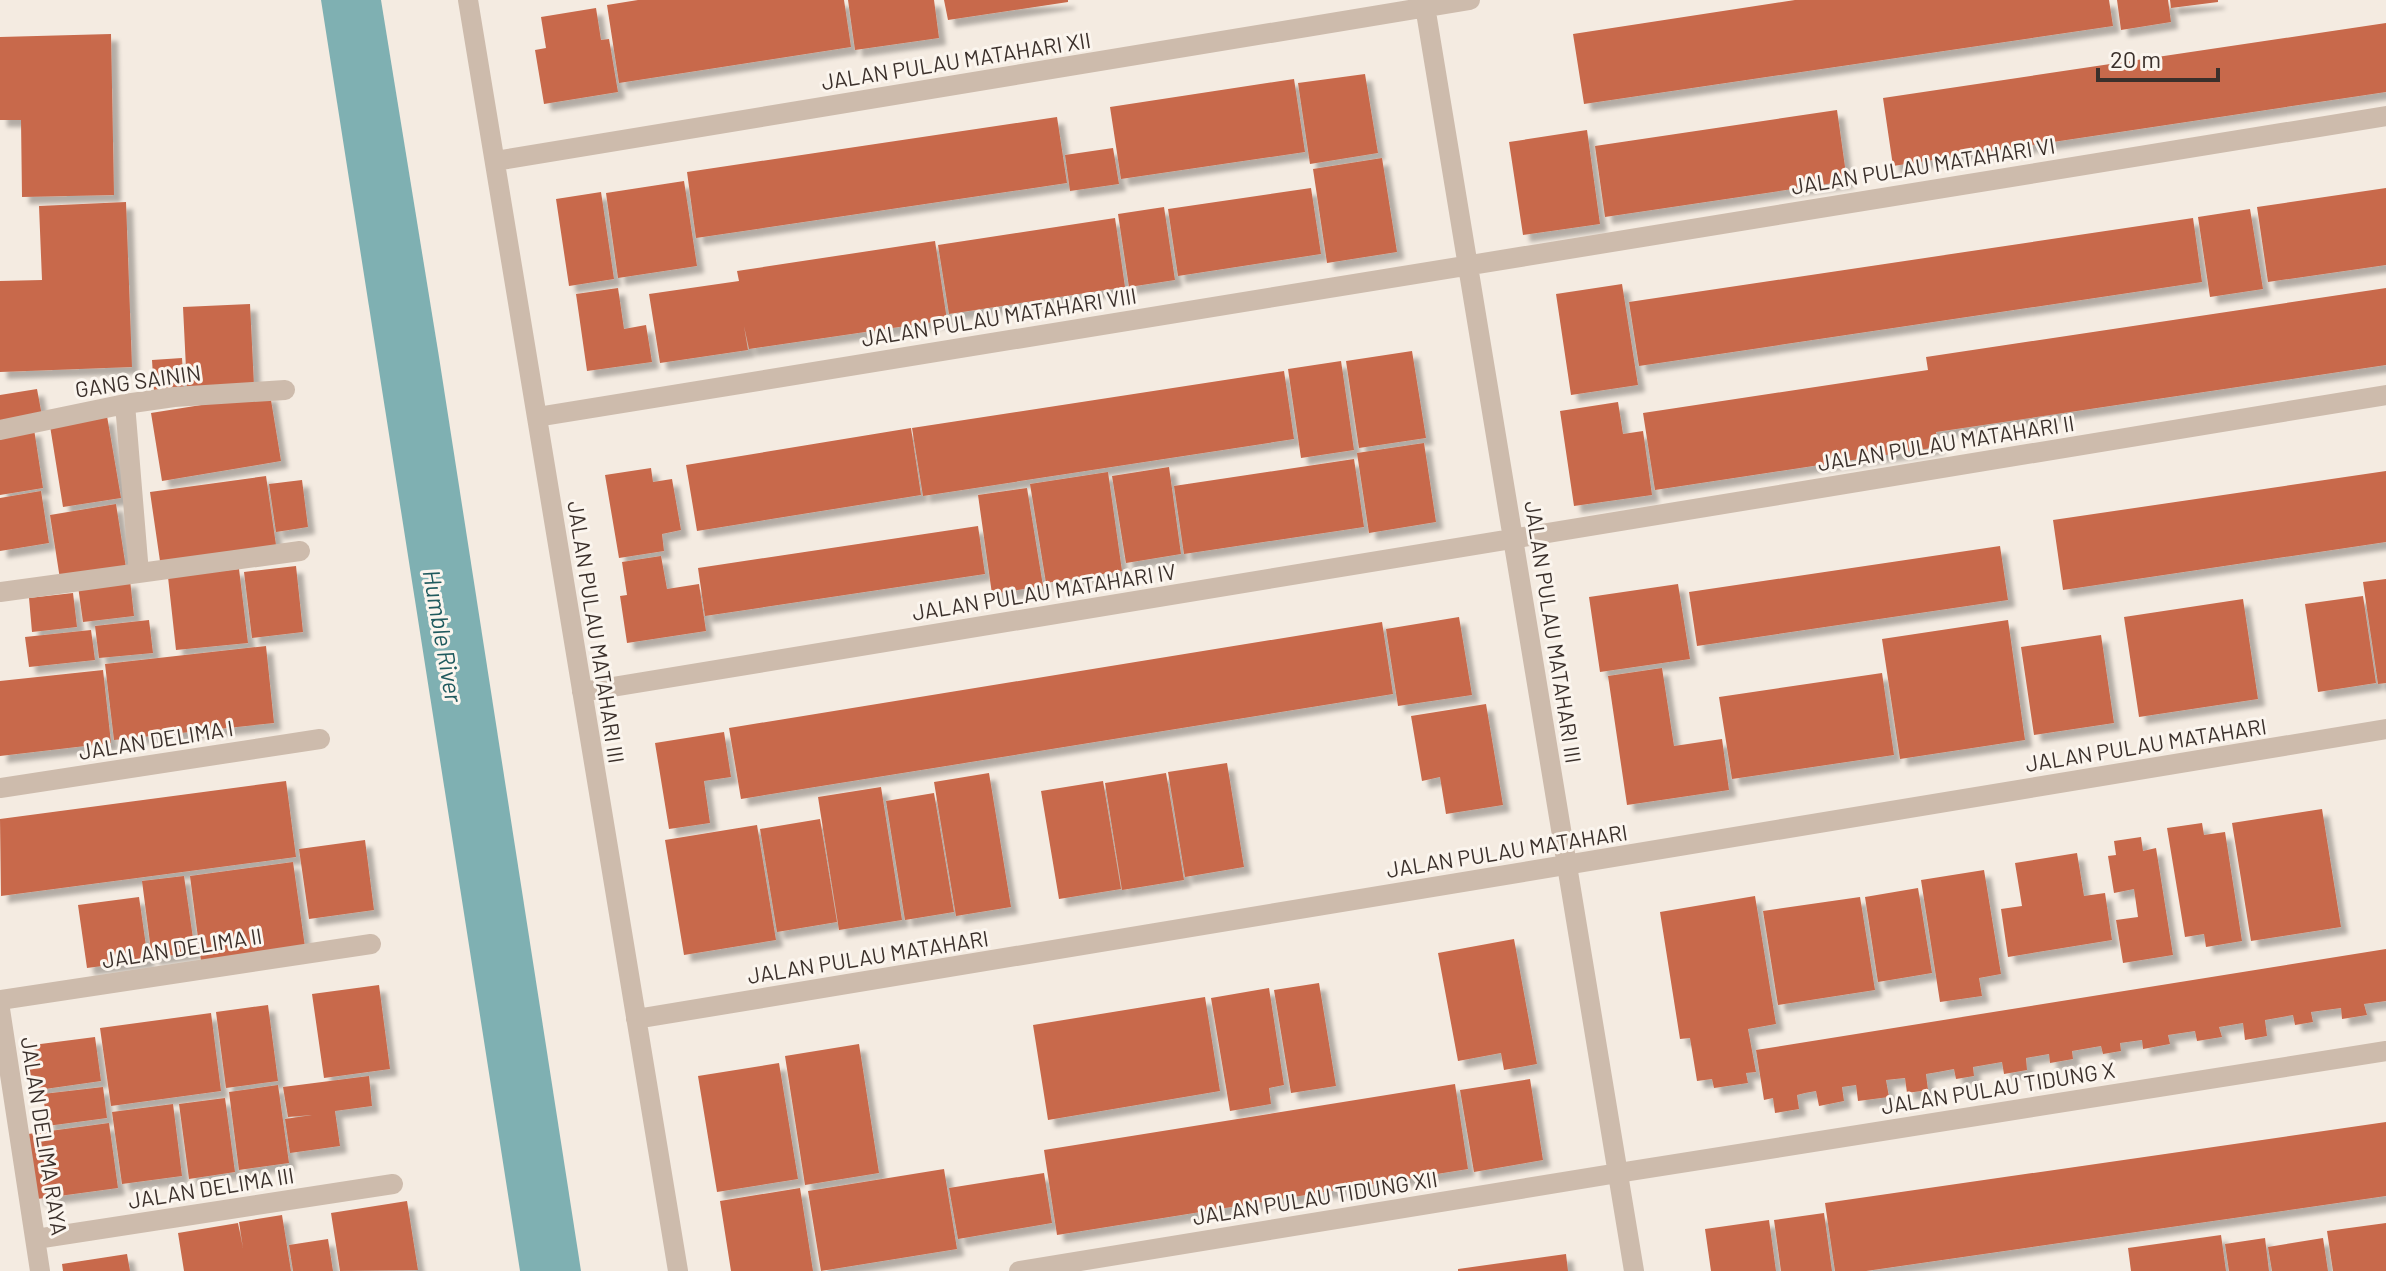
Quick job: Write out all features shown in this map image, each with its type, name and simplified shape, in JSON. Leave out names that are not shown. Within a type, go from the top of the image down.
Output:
[{"type":"street","name":"JALAN PULAU MATAHARI III","points":[[468,0],[678,1271]]},
{"type":"street","name":"JALAN PULAU MATAHARI XII","points":[[495,161],[1425,4],[1470,0]]},
{"type":"street","name":"JALAN PULAU MATAHARI III","points":[[1425,4],[1634,1271]]},
{"type":"street","name":"JALAN PULAU MATAHARI VI","points":[[1468,264],[2386,116]]},
{"type":"street","name":"JALAN PULAU MATAHARI VIII","points":[[537,417],[1468,264]]},
{"type":"street","name":"GANG SAININ","points":[[0,430],[174,397],[285,390]]},
{"type":"street","name":"JALAN PULAU MATAHARI II","points":[[1513,539],[2386,395]]},
{"type":"street","points":[[125,404],[139,573]]},
{"type":"street","name":"JALAN PULAU MATAHARI IV","points":[[582,692],[1513,539]]},
{"type":"street","points":[[0,592],[300,551]]},
{"type":"street","name":"JALAN PULAU MATAHARI","points":[[636,1019],[2386,729]]},
{"type":"street","name":"JALAN DELIMA I","points":[[0,788],[320,739]]},
{"type":"street","name":"JALAN DELIMA II","points":[[0,1000],[371,944]]},
{"type":"street","name":"JALAN DELIMA RAYA","points":[[0,1009],[40,1271]]},
{"type":"street","name":"JALAN PULAU TIDUNG X","points":[[1618,1173],[2386,1051]]},
{"type":"street","name":"JALAN PULAU TIDUNG XII","points":[[1019,1271],[1618,1173]]},
{"type":"street","name":"JALAN DELIMA III","points":[[36,1239],[393,1184]]},
{"type":"water","name":"Humble River","points":[[321,0],[381,0],[581,1271],[520,1271]]},
{"type":"building","points":[[638,0],[844,0],[851,47],[619,83],[607,5]]},
{"type":"building","points":[[848,0],[934,0],[939,38],[855,50]]},
{"type":"building","points":[[944,0],[1068,0],[1068,2],[948,20]]},
{"type":"building","points":[[1795,0],[2109,0],[2113,26],[1584,104],[1573,34]]},
{"type":"building","points":[[2117,0],[2168,0],[2171,22],[2121,30]]},
{"type":"building","points":[[2170,0],[2218,0],[2218,2],[2171,8]]},
{"type":"building","points":[[596,8],[601,40],[609,39],[618,92],[544,104],[535,50],[546,48],[541,17]]},
{"type":"building","points":[[2386,23],[2386,92],[1893,166],[1883,98]]},
{"type":"building","points":[[111,34],[114,195],[22,197],[21,120],[0,120],[0,37]]},
{"type":"building","points":[[1365,74],[1378,153],[1310,164],[1298,83]]},
{"type":"building","points":[[1294,79],[1305,152],[1121,179],[1110,107]]},
{"type":"building","points":[[1837,110],[1847,181],[1605,217],[1595,146]]},
{"type":"building","points":[[1057,117],[1067,183],[696,238],[687,172]]},
{"type":"building","points":[[1587,130],[1600,224],[1523,235],[1509,142]]},
{"type":"building","points":[[1113,148],[1119,184],[1070,191],[1065,155]]},
{"type":"building","points":[[1382,158],[1397,252],[1327,263],[1313,169]]},
{"type":"building","points":[[684,181],[697,266],[618,278],[606,193]]},
{"type":"building","points":[[1311,188],[1321,254],[1178,276],[1168,209]]},
{"type":"building","points":[[2386,188],[2386,265],[2268,282],[2257,207]]},
{"type":"building","points":[[601,192],[614,279],[569,286],[556,199]]},
{"type":"building","points":[[126,202],[132,367],[0,372],[0,281],[42,280],[39,206]]},
{"type":"building","points":[[1164,207],[1175,280],[1129,287],[1118,214]]},
{"type":"building","points":[[2250,209],[2263,289],[2210,297],[2198,217]]},
{"type":"building","points":[[1115,218],[1125,287],[949,314],[938,245]]},
{"type":"building","points":[[2193,218],[2202,282],[1639,366],[1629,302]]},
{"type":"building","points":[[935,241],[947,320],[749,349],[744,326],[748,350],[660,363],[649,294],[739,281],[737,271]]},
{"type":"building","points":[[1622,284],[1638,385],[1571,395],[1556,294]]},
{"type":"building","points":[[618,288],[624,329],[646,325],[652,362],[587,371],[576,294]]},
{"type":"building","points":[[2386,288],[2386,365],[1936,432],[1938,447],[1655,490],[1643,413],[1928,370],[1926,357]]},
{"type":"building","points":[[250,304],[254,386],[187,389],[183,307]]},
{"type":"building","points":[[1412,351],[1426,438],[1359,448],[1346,361]]},
{"type":"building","points":[[182,358],[184,389],[154,391],[152,360]]},
{"type":"building","points":[[1341,361],[1354,450],[1301,458],[1288,369]]},
{"type":"building","points":[[1284,371],[1294,439],[923,496],[912,428]]},
{"type":"building","points":[[37,389],[42,416],[0,423],[0,395]]},
{"type":"building","points":[[270,394],[281,461],[162,481],[151,413]]},
{"type":"building","points":[[1618,402],[1623,434],[1643,431],[1652,495],[1574,506],[1560,411]]},
{"type":"building","points":[[107,416],[121,498],[63,507],[50,426]]},
{"type":"building","points":[[911,428],[921,495],[697,531],[686,465]]},
{"type":"building","points":[[34,429],[43,488],[0,495],[0,434]]},
{"type":"building","points":[[1424,443],[1436,522],[1369,533],[1357,453]]},
{"type":"building","points":[[1354,459],[1364,527],[1184,554],[1174,486]]},
{"type":"building","points":[[1169,467],[1181,554],[1126,563],[1112,476]]},
{"type":"building","points":[[651,468],[653,482],[672,479],[681,530],[662,534],[664,551],[619,558],[605,475]]},
{"type":"building","points":[[2386,471],[2386,542],[2063,590],[2053,520]]},
{"type":"building","points":[[1108,472],[1122,571],[1046,583],[1030,484]]},
{"type":"building","points":[[266,476],[276,545],[160,561],[150,492]]},
{"type":"building","points":[[302,480],[308,527],[276,532],[269,484]]},
{"type":"building","points":[[1027,488],[1043,586],[992,594],[978,495]]},
{"type":"building","points":[[41,491],[49,543],[0,551],[0,498]]},
{"type":"building","points":[[116,504],[126,568],[60,579],[50,515]]},
{"type":"building","points":[[978,526],[985,574],[705,616],[698,568]]},
{"type":"building","points":[[2000,546],[2008,600],[1697,646],[1689,592]]},
{"type":"building","points":[[661,556],[667,589],[699,584],[706,631],[627,643],[620,596],[627,595],[622,562]]},
{"type":"building","points":[[296,566],[303,632],[252,638],[244,572]]},
{"type":"building","points":[[239,569],[248,643],[176,650],[168,577]]},
{"type":"building","points":[[2386,579],[2386,683],[2378,684],[2363,582]]},
{"type":"building","points":[[130,580],[134,616],[83,622],[78,586]]},
{"type":"building","points":[[1678,584],[1690,659],[1600,672],[1589,597]]},
{"type":"building","points":[[73,593],[77,627],[32,632],[29,598]]},
{"type":"building","points":[[2363,596],[2376,683],[2318,692],[2305,604]]},
{"type":"building","points":[[2243,599],[2258,699],[2139,717],[2124,617]]},
{"type":"building","points":[[1459,617],[1472,695],[1398,706],[1386,629]]},
{"type":"building","points":[[149,620],[153,653],[99,658],[95,626]]},
{"type":"building","points":[[2008,620],[2025,740],[1900,759],[1882,639]]},
{"type":"building","points":[[1382,622],[1393,694],[741,799],[729,728]]},
{"type":"building","points":[[91,630],[95,660],[29,667],[25,637]]},
{"type":"building","points":[[2101,635],[2114,723],[2034,735],[2021,647]]},
{"type":"building","points":[[266,646],[274,723],[114,740],[105,664]]},
{"type":"building","points":[[1662,668],[1674,746],[1722,739],[1729,790],[1627,805],[1608,676]]},
{"type":"building","points":[[103,670],[111,743],[0,756],[0,681]]},
{"type":"building","points":[[1882,673],[1894,755],[1732,779],[1719,697]]},
{"type":"building","points":[[1486,704],[1503,805],[1446,814],[1440,777],[1422,781],[1411,716]]},
{"type":"building","points":[[724,732],[731,777],[704,781],[710,823],[669,829],[655,743]]},
{"type":"building","points":[[1227,763],[1244,867],[1185,877],[1168,772]]},
{"type":"building","points":[[989,773],[1011,907],[956,916],[934,782]]},
{"type":"building","points":[[1166,773],[1184,880],[1122,890],[1105,783]]},
{"type":"building","points":[[286,781],[296,857],[1,896],[0,819]]},
{"type":"building","points":[[1103,781],[1121,889],[1059,899],[1041,791]]},
{"type":"building","points":[[881,787],[902,920],[839,930],[818,797]]},
{"type":"building","points":[[934,793],[954,912],[905,920],[886,801]]},
{"type":"building","points":[[2322,809],[2341,927],[2251,941],[2232,823]]},
{"type":"building","points":[[820,819],[837,922],[777,932],[760,829]]},
{"type":"building","points":[[2202,823],[2204,835],[2225,832],[2242,941],[2206,947],[2204,934],[2185,937],[2167,828]]},
{"type":"building","points":[[757,825],[776,940],[684,955],[665,840]]},
{"type":"building","points":[[2141,837],[2143,851],[2156,848],[2173,955],[2123,963],[2116,920],[2138,917],[2134,889],[2114,893],[2108,856],[2116,855],[2114,841]]},
{"type":"building","points":[[365,840],[374,910],[309,919],[299,849]]},
{"type":"building","points":[[2077,853],[2084,896],[2105,893],[2112,940],[2008,957],[2001,909],[2022,906],[2015,863]]},
{"type":"building","points":[[293,862],[305,947],[201,961],[190,876]]},
{"type":"building","points":[[1984,870],[2001,974],[1979,978],[1982,996],[1940,1002],[1921,880]]},
{"type":"building","points":[[184,876],[195,952],[152,958],[142,881]]},
{"type":"building","points":[[1918,888],[1932,973],[1878,982],[1865,897]]},
{"type":"building","points":[[1755,896],[1776,1024],[1748,1029],[1756,1072],[1746,1073],[1748,1083],[1714,1088],[1712,1079],[1697,1081],[1690,1038],[1680,1039],[1660,912]]},
{"type":"building","points":[[139,897],[148,960],[87,968],[78,905]]},
{"type":"building","points":[[1860,897],[1875,990],[1778,1005],[1763,911]]},
{"type":"building","points":[[1514,939],[1537,1064],[1504,1070],[1501,1053],[1458,1061],[1438,953]]},
{"type":"building","points":[[2386,949],[2386,1001],[2364,1004],[2367,1015],[2342,1019],[2341,1008],[2311,1012],[2313,1022],[2295,1025],[2293,1015],[2265,1020],[2267,1036],[2245,1040],[2243,1023],[2219,1027],[2222,1037],[2197,1041],[2195,1031],[2168,1035],[2170,1044],[2143,1049],[2142,1040],[2120,1043],[2121,1051],[2103,1054],[2101,1046],[2072,1051],[2073,1059],[2050,1063],[2049,1054],[2026,1058],[2027,1070],[2004,1074],[2002,1062],[1973,1067],[1974,1076],[1956,1079],[1954,1069],[1926,1074],[1928,1090],[1907,1093],[1905,1078],[1886,1080],[1889,1097],[1858,1101],[1856,1085],[1842,1087],[1844,1101],[1819,1106],[1816,1091],[1797,1095],[1799,1109],[1775,1113],[1773,1098],[1764,1100],[1756,1050]]},
{"type":"building","points":[[1319,983],[1336,1086],[1291,1093],[1274,990]]},
{"type":"building","points":[[379,985],[390,1069],[324,1078],[312,994]]},
{"type":"building","points":[[1269,988],[1284,1085],[1269,1088],[1271,1104],[1230,1111],[1211,998]]},
{"type":"building","points":[[1205,997],[1220,1091],[1048,1120],[1033,1025]]},
{"type":"building","points":[[268,1005],[278,1081],[226,1088],[216,1012]]},
{"type":"building","points":[[211,1013],[221,1091],[111,1106],[100,1028]]},
{"type":"building","points":[[95,1037],[101,1081],[31,1091],[25,1046]]},
{"type":"building","points":[[859,1044],[879,1173],[805,1185],[785,1056]]},
{"type":"building","points":[[779,1063],[798,1179],[717,1192],[698,1076]]},
{"type":"building","points":[[369,1076],[372,1106],[335,1111],[340,1146],[290,1153],[285,1119],[312,1115],[288,1117],[283,1087]]},
{"type":"building","points":[[1530,1079],[1543,1160],[1474,1172],[1460,1090]]},
{"type":"building","points":[[1455,1084],[1468,1169],[1057,1235],[1044,1150]]},
{"type":"building","points":[[278,1085],[289,1163],[239,1170],[229,1092]]},
{"type":"building","points":[[103,1087],[107,1118],[47,1126],[43,1094]]},
{"type":"building","points":[[225,1098],[235,1172],[189,1179],[179,1104]]},
{"type":"building","points":[[173,1104],[182,1176],[122,1184],[112,1112]]},
{"type":"building","points":[[2386,1122],[2386,1196],[1866,1271],[1835,1271],[1825,1203]]},
{"type":"building","points":[[109,1123],[118,1188],[37,1199],[28,1134]]},
{"type":"building","points":[[944,1169],[957,1249],[821,1271],[808,1191]]},
{"type":"building","points":[[1044,1173],[1052,1223],[958,1239],[949,1188]]},
{"type":"building","points":[[800,1188],[813,1271],[731,1271],[720,1201]]},
{"type":"building","points":[[407,1201],[418,1270],[340,1271],[331,1213]]},
{"type":"building","points":[[1824,1213],[1832,1271],[1781,1271],[1774,1220]]},
{"type":"building","points":[[282,1215],[291,1271],[184,1271],[178,1233],[238,1223],[243,1248],[239,1222]]},
{"type":"building","points":[[1769,1220],[1776,1271],[1711,1271],[1705,1229]]},
{"type":"building","points":[[2386,1223],[2386,1271],[2333,1271],[2327,1231]]},
{"type":"building","points":[[2221,1235],[2226,1271],[2131,1271],[2128,1248]]},
{"type":"building","points":[[2265,1238],[2269,1271],[2229,1271],[2225,1244]]},
{"type":"building","points":[[2323,1238],[2328,1271],[2272,1271],[2268,1247]]},
{"type":"building","points":[[328,1239],[333,1271],[293,1271],[289,1245]]},
{"type":"building","points":[[127,1254],[130,1271],[63,1271],[62,1264]]},
{"type":"building","points":[[1566,1254],[1568,1271],[1458,1271],[1458,1269]]}]
